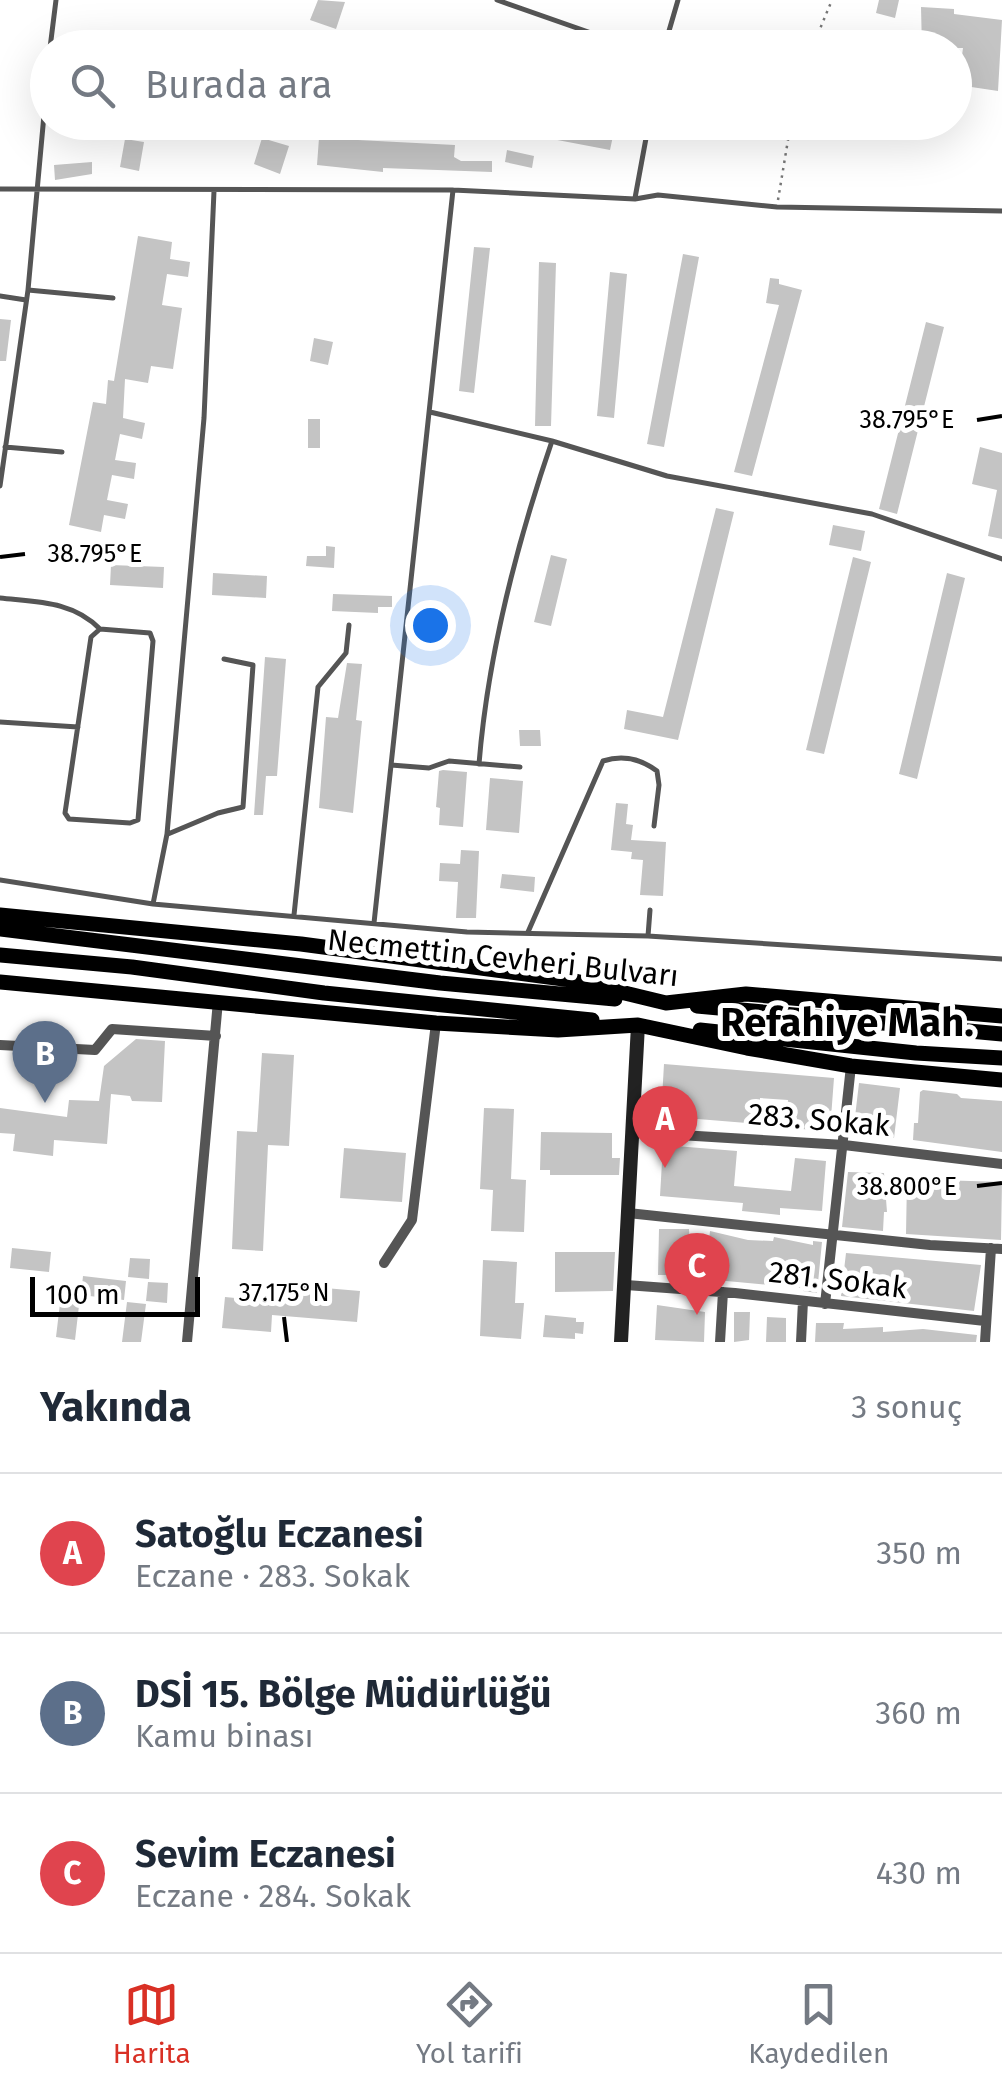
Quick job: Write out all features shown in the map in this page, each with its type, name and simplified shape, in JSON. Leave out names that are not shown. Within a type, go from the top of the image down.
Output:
[{"type":"main road","points":[[0,915],[301,944],[571,980],[666,1003],[746,994],[1002,1016]]},
{"type":"main road","name":"Necmettin Cevheri Bulvarı","points":[[0,930],[440,983],[1002,1034]]},
{"type":"main road","name":"Necmettin Cevheri Bulvarı","points":[[0,955],[132,966],[399,1002],[916,1054],[1002,1058]]},
{"type":"main road","points":[[0,982],[436,1023],[558,1030],[638,1024],[851,1066],[1002,1080]]},
{"type":"main road","points":[[621,1342],[638,1024]]},
{"type":"street","points":[[187,1342],[218,1001]]},
{"type":"street","points":[[384,1263],[412,1220],[436,1023]]},
{"type":"street","points":[[0,1045],[95,1050],[112,1028],[216,1036]]},
{"type":"street","points":[[825,1304],[851,1066]]},
{"type":"street","name":"283. Sokak","points":[[631,1132],[844,1145],[1002,1164]]},
{"type":"street","points":[[628,1213],[996,1249],[985,1321],[986,1342]]},
{"type":"street","name":"281. Sokak","points":[[626,1284],[985,1321]]},
{"type":"street","points":[[720,1342],[723,1292]]},
{"type":"street","points":[[801,1342],[803,1301]]},
{"type":"lane","points":[[52,30],[56,0]]},
{"type":"lane","points":[[498,0],[583,30]]},
{"type":"lane","points":[[669,30],[678,0]]},
{"type":"lane","points":[[0,483],[28,290],[41,140]]},
{"type":"lane","points":[[635,199],[646,140]]},
{"type":"lane","points":[[0,189],[453,190],[635,199],[658,195],[777,207],[1002,211]]},
{"type":"lane","points":[[374,923],[453,190]]},
{"type":"lane","points":[[153,904],[167,834],[204,418],[214,192]]},
{"type":"lane","points":[[28,290],[113,298]]},
{"type":"lane","points":[[0,296],[26,300]]},
{"type":"lane","points":[[430,412],[552,441],[667,476],[872,514],[1002,558]]},
{"type":"lane","points":[[479,764],[482,720],[503,605],[523,525],[552,441]]},
{"type":"lane","points":[[5,446],[62,452]]},
{"type":"lane","points":[[0,598],[60,604],[87,615],[100,629],[150,633],[153,642],[138,820],[130,823],[69,819],[65,813],[90,637],[100,629]]},
{"type":"lane","points":[[294,914],[318,688],[346,654],[349,625]]},
{"type":"lane","points":[[167,834],[218,813],[243,808],[253,665],[224,659]]},
{"type":"lane","points":[[0,722],[78,726]]},
{"type":"lane","points":[[528,932],[546,899],[603,761],[615,757],[645,762],[656,771],[659,785],[654,826]]},
{"type":"lane","points":[[391,766],[429,768],[449,762],[520,767]]},
{"type":"lane","points":[[0,880],[153,904],[467,932],[648,936],[1002,959]]},
{"type":"lane","points":[[648,936],[650,910]]},
{"type":"path","points":[[820,30],[832,0]]},
{"type":"path","points":[[777,207],[788,140]]},
{"type":"building","points":[[318,0],[345,2],[336,29],[310,20]]},
{"type":"building","points":[[879,0],[899,0],[895,18],[876,13]]},
{"type":"building","points":[[921,7],[954,9],[954,14],[1002,20],[998,91],[972,87],[972,30],[922,30]]},
{"type":"building","points":[[125,140],[144,142],[139,171],[120,167]]},
{"type":"building","points":[[261,140],[289,146],[280,174],[254,164]]},
{"type":"building","points":[[319,140],[358,140],[455,145],[454,157],[461,161],[492,161],[492,172],[383,168],[383,172],[317,165]]},
{"type":"building","points":[[557,140],[612,140],[610,150]]},
{"type":"building","points":[[507,150],[534,156],[532,168],[505,162]]},
{"type":"building","points":[[92,162],[92,174],[55,180],[54,165]]},
{"type":"building","points":[[138,236],[172,242],[170,259],[190,262],[188,277],[167,274],[162,305],[182,308],[173,369],[151,366],[148,383],[125,379],[123,418],[145,423],[142,439],[120,434],[115,460],[136,463],[134,479],[112,475],[107,500],[128,504],[125,519],[104,515],[101,532],[69,525],[93,402],[106,404],[108,380],[114,381]]},
{"type":"building","points":[[474,247],[490,248],[474,393],[459,391]]},
{"type":"building","points":[[683,254],[699,257],[664,447],[647,444]]},
{"type":"building","points":[[539,262],[556,263],[551,426],[535,426]]},
{"type":"building","points":[[610,272],[627,274],[614,418],[597,416]]},
{"type":"building","points":[[770,278],[802,290],[752,476],[734,472],[779,305],[766,303]]},
{"type":"building","points":[[0,319],[11,320],[6,361],[0,361]]},
{"type":"building","points":[[926,322],[944,327],[897,514],[879,509]]},
{"type":"building","points":[[314,338],[333,342],[328,365],[310,361]]},
{"type":"building","points":[[308,419],[320,419],[320,448],[308,448]]},
{"type":"building","points":[[980,447],[1002,453],[1002,539],[988,536],[997,490],[972,484]]},
{"type":"building","points":[[716,508],[734,512],[678,740],[624,729],[627,710],[663,717]]},
{"type":"building","points":[[833,525],[865,531],[861,551],[829,545]]},
{"type":"building","points":[[326,546],[335,547],[334,568],[306,566],[307,556],[326,556]]},
{"type":"building","points":[[551,555],[567,559],[551,626],[534,622]]},
{"type":"building","points":[[853,557],[871,562],[824,754],[806,750]]},
{"type":"building","points":[[111,565],[164,567],[163,588],[110,585]]},
{"type":"building","points":[[213,573],[267,576],[266,598],[212,595]]},
{"type":"building","points":[[947,573],[965,578],[917,779],[899,774]]},
{"type":"building","points":[[333,594],[392,596],[392,607],[378,607],[378,613],[332,611]]},
{"type":"building","points":[[265,657],[286,659],[277,776],[266,776],[263,815],[254,815]]},
{"type":"building","points":[[347,663],[362,664],[356,720],[362,721],[353,813],[319,808],[326,717],[338,718]]},
{"type":"building","points":[[519,730],[540,730],[541,746],[520,746]]},
{"type":"building","points":[[439,771],[467,772],[463,827],[439,825],[440,808],[436,807]]},
{"type":"building","points":[[490,778],[523,781],[519,833],[486,830]]},
{"type":"building","points":[[616,803],[628,804],[626,824],[633,825],[631,840],[666,842],[663,896],[640,895],[643,860],[631,859],[632,852],[611,850]]},
{"type":"building","points":[[461,850],[479,851],[476,918],[456,918],[458,882],[439,881],[440,863],[460,864]]},
{"type":"building","points":[[502,874],[535,877],[534,892],[500,888]]},
{"type":"building","points":[[136,1039],[165,1041],[162,1102],[132,1101],[130,1096],[111,1094],[107,1144],[54,1140],[53,1156],[13,1151],[15,1134],[0,1133],[0,1108],[67,1117],[69,1100],[99,1101],[104,1066]]},
{"type":"building","points":[[262,1053],[294,1055],[289,1146],[268,1145],[263,1251],[232,1249],[237,1131],[257,1132]]},
{"type":"building","points":[[664,1064],[834,1078],[830,1131],[786,1128],[788,1100],[760,1098],[759,1124],[661,1116]]},
{"type":"building","points":[[859,1083],[900,1088],[894,1138],[853,1134]]},
{"type":"building","points":[[923,1090],[1002,1101],[1002,1152],[913,1140]]},
{"type":"building","points":[[484,1108],[514,1109],[511,1179],[526,1180],[524,1232],[491,1231],[493,1190],[480,1189]]},
{"type":"building","points":[[541,1132],[612,1133],[612,1158],[620,1158],[619,1175],[550,1175],[550,1170],[540,1170]]},
{"type":"building","points":[[663,1145],[737,1151],[734,1186],[791,1191],[795,1158],[826,1161],[822,1211],[780,1208],[780,1215],[742,1211],[743,1203],[660,1196]]},
{"type":"building","points":[[344,1148],[406,1153],[402,1202],[340,1198]]},
{"type":"building","points":[[848,1172],[884,1173],[887,1212],[883,1231],[842,1227]]},
{"type":"building","points":[[907,1179],[1002,1182],[1001,1240],[906,1234]]},
{"type":"building","points":[[659,1229],[689,1229],[692,1275],[658,1275]]},
{"type":"building","points":[[710,1231],[748,1240],[773,1241],[774,1237],[813,1245],[813,1241],[822,1242],[817,1293],[803,1288],[705,1279]]},
{"type":"building","points":[[12,1248],[51,1252],[49,1272],[10,1268]]},
{"type":"building","points":[[555,1252],[615,1252],[613,1291],[555,1292]]},
{"type":"building","points":[[846,1253],[981,1265],[974,1311],[841,1296]]},
{"type":"building","points":[[130,1258],[150,1259],[149,1279],[128,1277]]},
{"type":"building","points":[[483,1260],[517,1262],[515,1303],[524,1303],[521,1339],[480,1336]]},
{"type":"building","points":[[83,1276],[126,1281],[124,1300],[81,1295]]},
{"type":"building","points":[[148,1282],[168,1283],[167,1303],[146,1301]]},
{"type":"building","points":[[266,1283],[360,1291],[357,1322],[272,1315],[271,1332],[222,1328],[225,1297],[265,1301]]},
{"type":"building","points":[[61,1295],[80,1297],[75,1340],[56,1337]]},
{"type":"building","points":[[127,1302],[146,1304],[141,1342],[122,1342]]},
{"type":"building","points":[[657,1305],[705,1312],[704,1342],[655,1340]]},
{"type":"building","points":[[734,1312],[750,1312],[749,1340],[734,1342]]},
{"type":"building","points":[[545,1315],[584,1322],[583,1334],[575,1333],[575,1339],[543,1337]]},
{"type":"building","points":[[767,1317],[786,1318],[786,1342],[766,1342]]},
{"type":"building","points":[[816,1323],[844,1323],[843,1329],[883,1327],[883,1332],[923,1329],[977,1335],[976,1342],[815,1342]]},
{"type":"place","name":"DSİ 15. Bölge Müdürlüğü","points":[[45,1103]]},
{"type":"place","name":"Satoğlu Eczanesi","points":[[665,1168]]},
{"type":"place","name":"Sevim Eczanesi","points":[[697,1315]]},
{"type":"district","name":"Refahiye Mah.","points":[[847,1022]]}]
